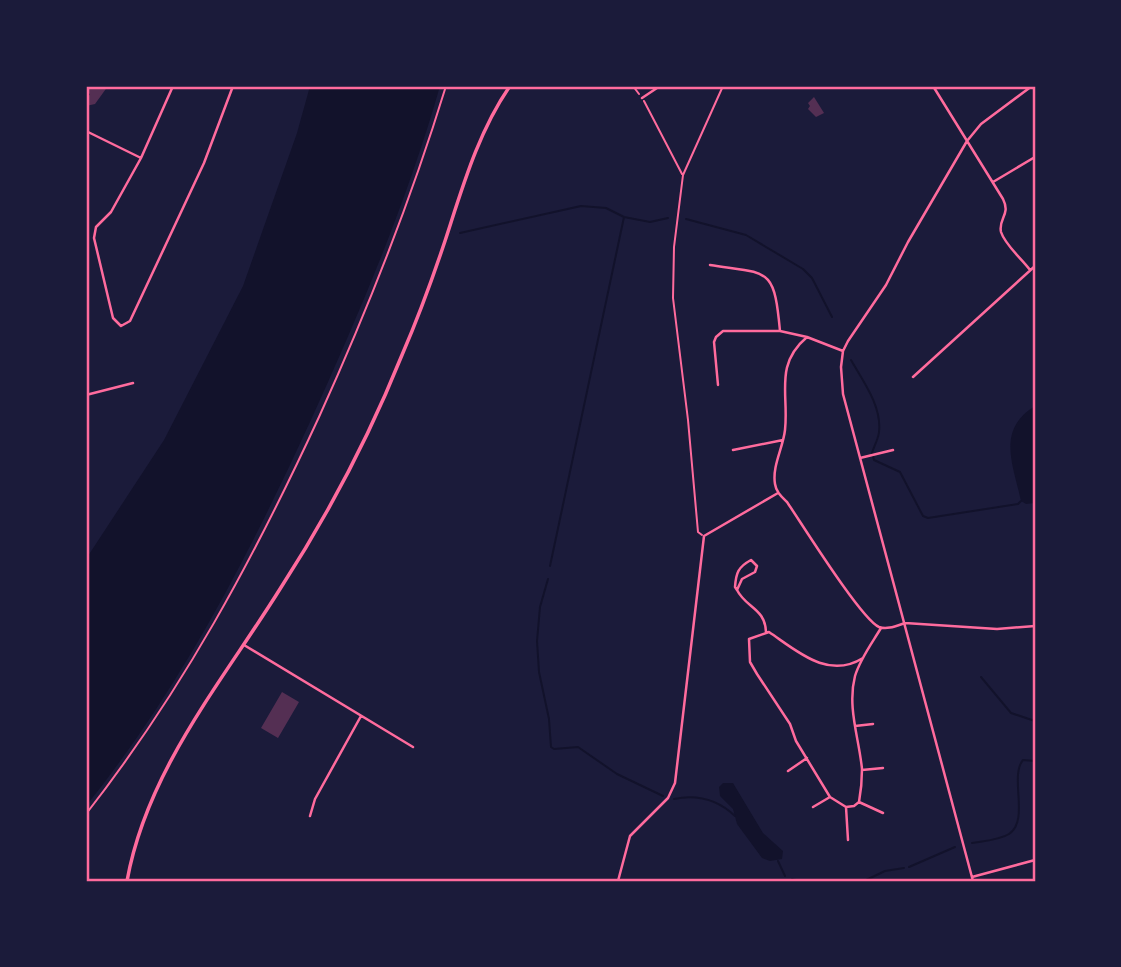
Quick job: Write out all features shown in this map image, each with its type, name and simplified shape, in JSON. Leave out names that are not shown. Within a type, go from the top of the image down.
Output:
[{"type":"main road","points":[[127,881],[136,841],[157,785],[172,757],[317,529],[368,433],[425,297],[477,151],[492,116],[510,86]]},
{"type":"street","points":[[173,86],[141,158],[111,212],[96,227],[94,238],[113,318],[121,326],[130,321],[204,163],[233,86]]},
{"type":"street","points":[[642,98],[660,86]]},
{"type":"street","points":[[933,86],[1006,205],[1007,211],[1001,226],[1003,236],[1030,270]]},
{"type":"street","points":[[1032,86],[981,124],[967,141],[886,285],[855,328],[843,351],[841,379],[973,879],[1035,860]]},
{"type":"street","points":[[86,131],[141,158]]},
{"type":"street","points":[[993,183],[1035,157]]},
{"type":"street","points":[[709,265],[756,272],[767,278],[777,297],[780,331]]},
{"type":"street","points":[[913,377],[1035,265]]},
{"type":"street","points":[[718,385],[714,342],[719,334],[728,330],[780,331],[807,337],[843,351]]},
{"type":"street","points":[[807,337],[795,349],[786,368],[783,440],[775,476],[778,493],[872,623],[881,628],[894,628],[905,623],[997,629],[1035,626]]},
{"type":"street","points":[[86,394],[133,383]]},
{"type":"street","points":[[733,450],[783,440]]},
{"type":"street","points":[[860,458],[893,450]]},
{"type":"street","points":[[618,881],[630,836],[668,798],[675,783],[704,536],[778,493]]},
{"type":"street","points":[[737,590],[742,579],[755,572],[757,566],[754,561],[741,565],[736,572],[735,587],[740,596],[762,614],[766,632],[823,666],[850,663],[863,658]]},
{"type":"street","points":[[859,802],[862,770],[853,704],[855,676],[881,628]]},
{"type":"street","points":[[766,632],[749,639],[750,662],[790,724],[830,797],[846,807]]},
{"type":"street","points":[[244,645],[413,747]]},
{"type":"street","points":[[310,816],[315,799],[362,716]]},
{"type":"street","points":[[855,726],[873,724]]},
{"type":"street","points":[[788,771],[807,758]]},
{"type":"street","points":[[862,770],[883,768]]},
{"type":"street","points":[[813,807],[830,797]]},
{"type":"street","points":[[846,807],[859,802],[883,813]]},
{"type":"street","points":[[846,807],[848,840]]},
{"type":"path","points":[[86,814],[129,759],[184,674],[236,585],[285,491],[380,277],[446,86]]},
{"type":"path","points":[[633,86],[683,175]]},
{"type":"path","points":[[698,531],[673,298],[676,223],[683,175],[723,86]]},
{"type":"shaded area","points":[[310,86],[440,86],[398,214],[364,298],[262,523],[210,621],[152,716],[86,806],[86,559],[164,440],[243,286],[297,133]]},
{"type":"shaded area","points":[[1035,406],[1035,503],[1026,504],[1021,501],[1014,474],[1011,437],[1023,415]]},
{"type":"shaded area","points":[[723,783],[733,783],[763,833],[783,851],[782,859],[770,861],[762,858],[737,824],[733,809],[720,796],[719,787]]},
{"type":"building","points":[[86,86],[108,86],[95,104],[86,106],[86,96],[90,95]]},
{"type":"building","points":[[814,97],[824,113],[816,117],[808,109],[808,103]]},
{"type":"building","points":[[282,692],[299,702],[278,738],[261,728]]},
{"type":"waterway","points":[[460,233],[581,206],[606,208],[624,217],[650,222],[668,218]]},
{"type":"waterway","points":[[550,566],[624,217]]},
{"type":"waterway","points":[[686,219],[746,235],[803,269],[812,278],[832,317]]},
{"type":"waterway","points":[[851,360],[871,394],[878,413],[879,432],[872,453],[874,460],[900,472],[923,516],[928,518],[1018,504],[1021,501]]},
{"type":"waterway","points":[[548,579],[540,607],[537,641],[551,747],[578,747],[617,774],[663,796]]},
{"type":"waterway","points":[[981,677],[1011,713],[1035,721]]},
{"type":"waterway","points":[[972,843],[1001,838],[1015,827],[1019,809],[1019,767],[1023,760],[1035,761]]},
{"type":"waterway","points":[[674,799],[691,797],[707,800],[722,806],[735,816]]},
{"type":"waterway","points":[[909,867],[955,847]]},
{"type":"waterway","points":[[778,861],[785,876]]},
{"type":"waterway","points":[[864,881],[885,871],[904,868]]},
{"type":"waterway","points":[[792,879],[799,881]]}]
